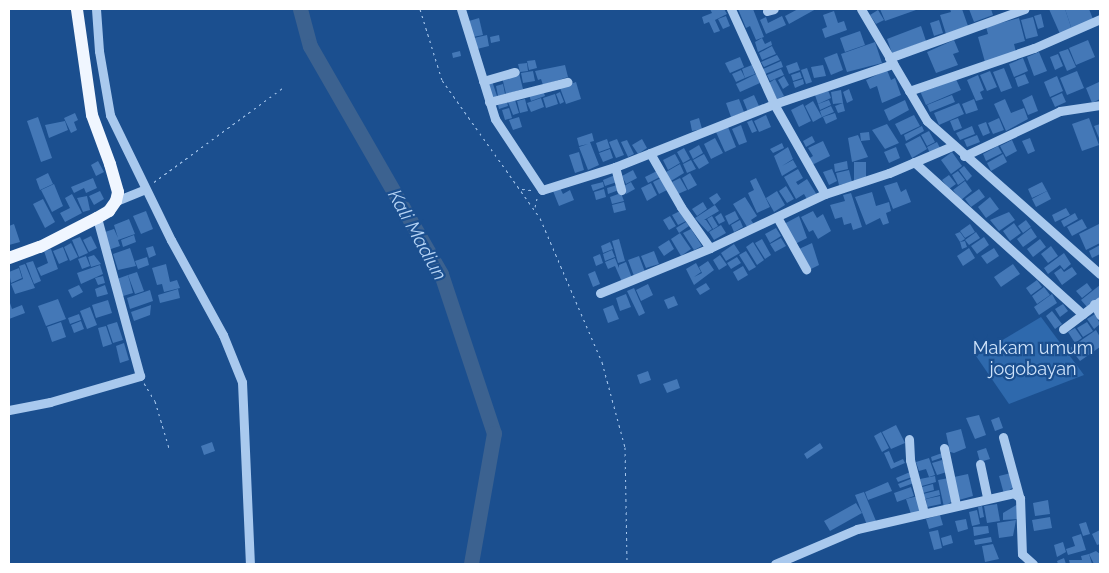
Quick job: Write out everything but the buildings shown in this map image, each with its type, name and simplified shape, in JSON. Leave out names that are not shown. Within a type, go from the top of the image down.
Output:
[{"type":"main road","points":[[9,258],[40,247],[97,218],[109,211],[116,201],[118,192],[92,115],[77,9]]},
{"type":"street","points":[[96,9],[99,51],[110,116],[145,189],[223,335],[242,382],[250,564]]},
{"type":"street","points":[[460,9],[495,119],[542,190],[615,167],[1024,9]]},
{"type":"street","points":[[731,9],[774,104],[825,194]]},
{"type":"street","points":[[861,9],[927,121],[952,146],[1100,274]]},
{"type":"street","points":[[909,91],[1034,48],[1100,19]]},
{"type":"street","points":[[483,81],[515,72]]},
{"type":"street","points":[[489,102],[567,82]]},
{"type":"street","points":[[964,156],[1060,112],[1100,105]]},
{"type":"street","points":[[600,293],[710,248],[825,194],[914,162],[952,146]]},
{"type":"street","points":[[650,153],[681,207],[710,248]]},
{"type":"street","points":[[914,162],[1082,314]]},
{"type":"street","points":[[615,167],[621,190]]},
{"type":"street","points":[[116,201],[145,189]]},
{"type":"street","points":[[777,217],[806,268]]},
{"type":"street","points":[[9,410],[50,402],[140,376],[97,218]]},
{"type":"street","points":[[1063,329],[1097,302],[1100,315]]},
{"type":"street","points":[[1003,438],[1019,496],[1020,547],[1022,554],[1033,564]]},
{"type":"street","points":[[909,439],[910,460],[924,513]]},
{"type":"street","points":[[944,448],[956,505]]},
{"type":"street","points":[[980,464],[987,498]]},
{"type":"street","points":[[775,564],[847,532],[987,498],[1014,493],[1019,496]]},
{"type":"path","points":[[420,9],[442,80],[534,208],[580,306],[621,424],[627,464],[627,564]]},
{"type":"path","points":[[145,189],[286,86]]},
{"type":"path","points":[[521,189],[539,191],[534,208]]},
{"type":"path","points":[[140,376],[155,401],[169,448]]},
{"type":"green space","name":"Makam umum jogobayan","points":[[1041,317],[1084,375],[1009,404],[976,356]]},
{"type":"waterway","name":"Kali Madiun","points":[[300,9],[310,46],[441,274],[494,433],[471,564]]}]
